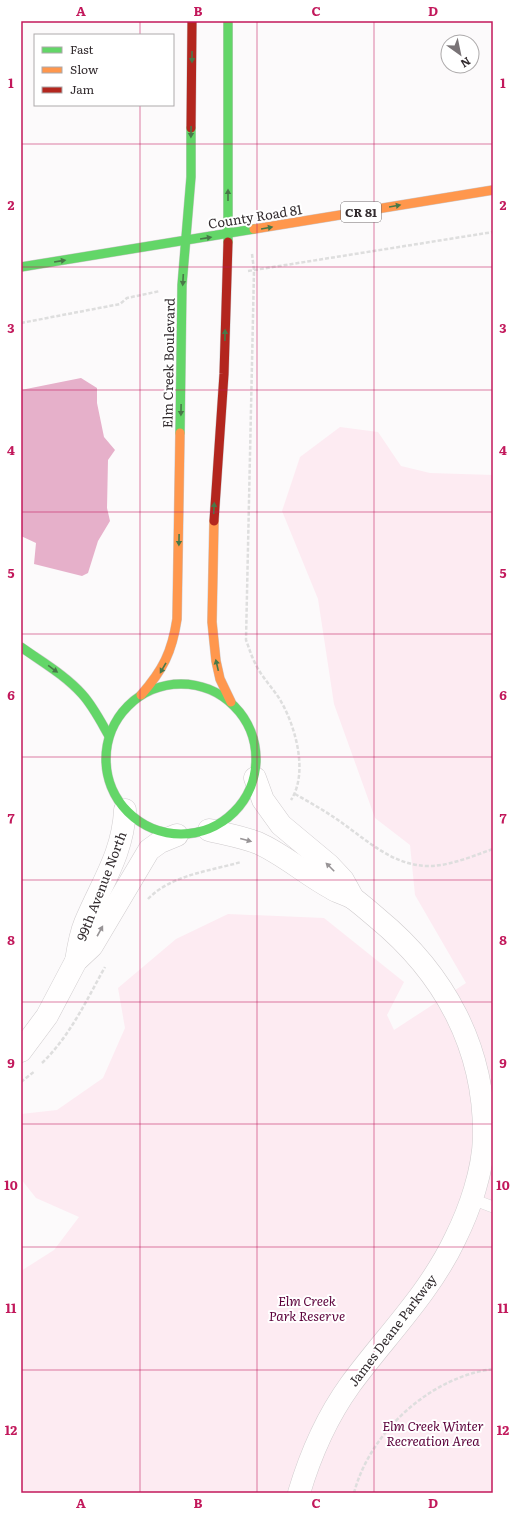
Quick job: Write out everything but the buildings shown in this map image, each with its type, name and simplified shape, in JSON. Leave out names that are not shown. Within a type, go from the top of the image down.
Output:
[{"type":"main road","name":"Elm Creek Boulevard","points":[[192,21],[191,177],[184,241],[177,619],[172,648],[166,663],[158,677],[127,706],[116,720],[109,736],[105,756],[107,775],[114,794],[125,810],[140,823],[158,831],[177,835],[193,834],[209,830],[238,810],[248,795],[255,778],[257,757],[254,736],[245,718],[231,702]]},
{"type":"main road","points":[[228,21],[228,234],[224,374],[214,510],[212,622],[216,661],[220,679],[231,702]]},
{"type":"main road","name":"County Road 81","points":[[21,268],[493,190]]},
{"type":"main road","points":[[21,647],[66,679],[83,695],[95,711],[109,736]]},
{"type":"main road","points":[[141,694],[163,685],[187,684],[211,689],[231,702]]},
{"type":"street","name":"James Deane Parkway","points":[[255,778],[263,800],[281,825],[329,865],[343,880],[353,898]]},
{"type":"street","name":"99th Avenue North","points":[[76,962],[79,942],[85,923],[107,877],[120,845],[124,829],[125,810]]},
{"type":"street","name":"James Deane Parkway","points":[[209,830],[258,843],[332,889],[353,898],[403,940],[436,979],[454,1008],[469,1042],[480,1079],[484,1138],[480,1165],[472,1199],[454,1242],[409,1311],[349,1387],[335,1410],[319,1442],[299,1493]]},
{"type":"street","name":"99th Avenue North","points":[[21,1051],[47,1016],[76,962],[92,946],[149,850],[160,842],[177,835]]},
{"type":"lane","points":[[472,1199],[493,1207]]},
{"type":"path","points":[[493,232],[254,270],[246,640],[255,663],[279,699],[296,740],[300,756],[300,772],[295,794],[331,816],[383,852],[400,860],[430,866],[443,864],[493,849]]},
{"type":"path","points":[[21,323],[120,304],[127,298]]},
{"type":"path","points":[[146,902],[169,884],[189,876],[244,861]]},
{"type":"path","points":[[41,1065],[56,1049],[71,1028],[108,961]]},
{"type":"path","points":[[21,1082],[36,1070]]},
{"type":"path","points":[[354,1493],[364,1466],[376,1445],[393,1423],[410,1407],[460,1378],[479,1371],[493,1369]]},
{"type":"green space","points":[[340,427],[378,432],[401,466],[430,473],[493,475],[493,1493],[21,1493],[21,1271],[54,1250],[79,1217],[36,1198],[21,1179],[21,1114],[57,1110],[103,1078],[125,1028],[118,988],[176,939],[228,914],[324,918],[404,982],[387,1015],[394,1030],[466,983],[415,895],[410,845],[375,818],[334,704],[318,599],[282,511],[300,457]]},
{"type":"shaded area","points":[[81,378],[97,388],[97,403],[104,437],[115,450],[108,460],[107,508],[110,521],[98,541],[88,573],[82,576],[34,564],[36,543],[21,536],[21,390]]},
{"type":"traffic: fast","points":[[228,21],[228,242]]},
{"type":"traffic: fast","points":[[180,433],[182,285],[191,177],[191,128]]},
{"type":"traffic: fast","points":[[21,267],[254,229]]},
{"type":"traffic: fast","points":[[21,647],[53,669],[82,694],[97,714],[109,736]]},
{"type":"traffic: fast","points":[[188,684],[217,692],[239,711],[248,723],[251,730],[255,744],[256,759],[255,774],[248,795],[229,817],[217,826],[210,829],[196,833],[174,834],[145,826],[133,817],[118,801],[111,788],[107,774],[106,752],[114,723],[123,711],[139,696],[152,689],[166,685],[188,684]]},
{"type":"traffic: slow","points":[[254,229],[493,190]]},
{"type":"traffic: slow","points":[[141,695],[161,669],[169,651],[177,619],[180,433]]},
{"type":"traffic: slow","points":[[214,521],[212,622],[216,661],[220,679],[231,702]]},
{"type":"traffic: jam","points":[[191,128],[192,21]]},
{"type":"traffic: jam","points":[[214,521],[224,374],[228,242]]},
{"type":"park label","name":"Elm Creek Park Reserve","points":[[307,1308]]},
{"type":"park label","name":"Elm Creek Winter Recreation Area","points":[[433,1432]]}]
